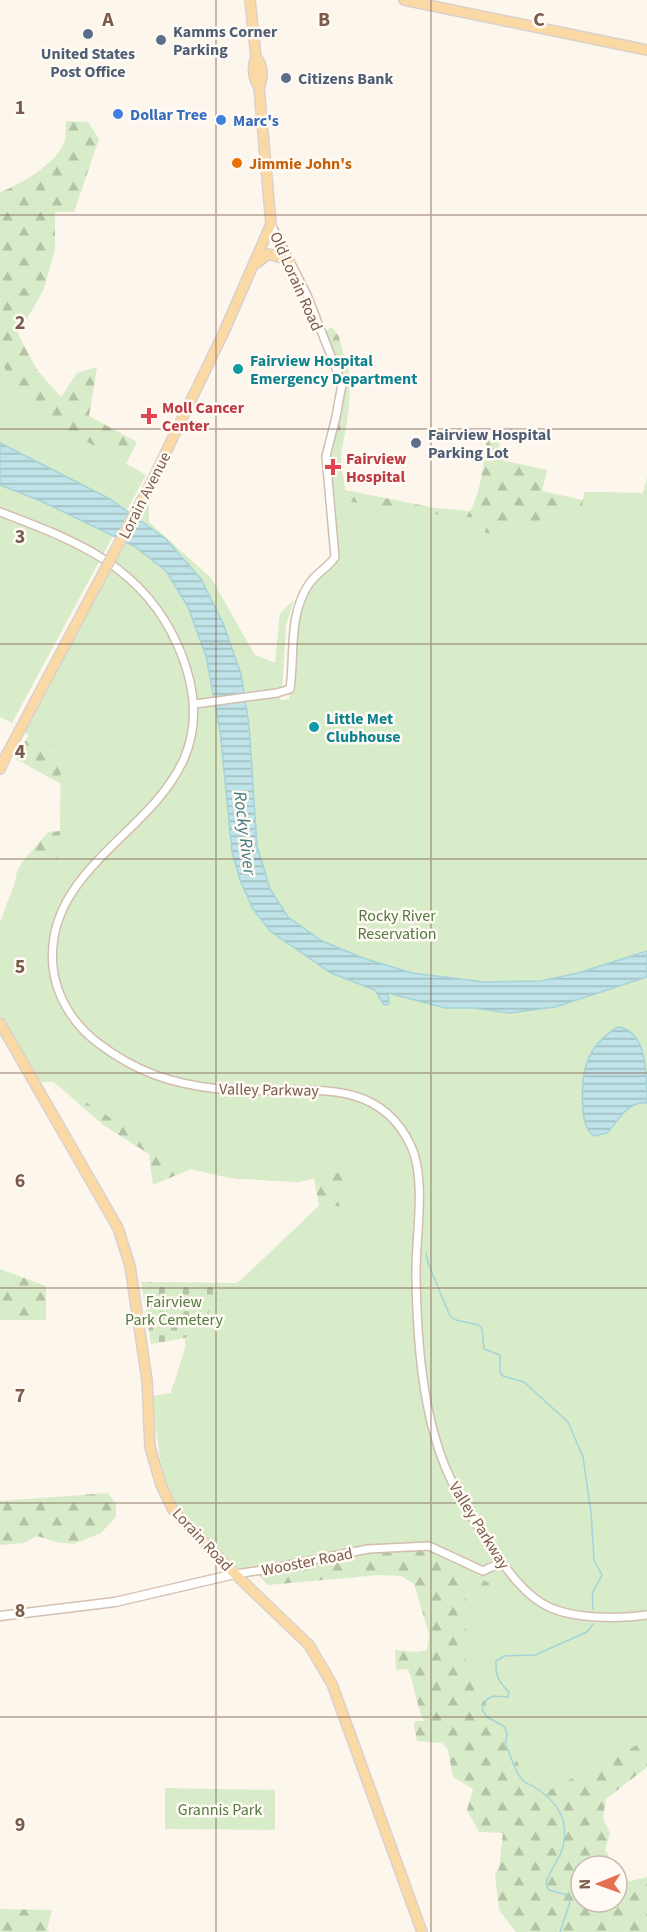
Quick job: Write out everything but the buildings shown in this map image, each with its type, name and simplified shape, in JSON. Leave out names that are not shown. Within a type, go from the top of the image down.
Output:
[{"type":"main road","name":"Lorain Avenue","points":[[0,769],[151,483],[223,334],[271,224],[259,87],[255,78],[256,57],[250,0]]},
{"type":"main road","points":[[404,0],[647,50]]},
{"type":"main road","points":[[255,264],[268,254],[289,260]]},
{"type":"main road","name":"Lorain Road","points":[[0,1023],[118,1228],[131,1274],[147,1380],[150,1447],[161,1485],[173,1510],[309,1645],[332,1684],[422,1932]]},
{"type":"main road","name":"Wooster Road","points":[[0,1616],[115,1602],[235,1574]]},
{"type":"street","name":"Old Lorain Road","points":[[195,704],[290,689],[293,629],[299,605],[309,583],[333,561],[336,549],[326,456],[342,384],[310,301],[271,224]]},
{"type":"street","name":"Valley Parkway","points":[[0,513],[91,550],[120,569],[138,585],[156,605],[174,637],[190,677],[195,704],[189,746],[176,777],[152,806],[78,882],[67,901],[54,939],[53,969],[58,991],[67,1010],[91,1038],[143,1071],[184,1084],[223,1090],[327,1089],[354,1095],[388,1114],[411,1144],[417,1160],[419,1207],[415,1273],[421,1360],[431,1422],[439,1451],[462,1501],[502,1562],[528,1593],[548,1607],[565,1613],[602,1617],[647,1615]]},
{"type":"street","name":"Wooster Road","points":[[235,1574],[368,1549],[429,1546],[483,1571],[502,1562]]},
{"type":"green space","points":[[66,121],[88,122],[99,139],[74,212],[55,212],[55,250],[43,291],[18,334],[37,370],[61,397],[77,373],[97,367],[89,416],[137,442],[126,464],[141,472],[0,443],[0,192],[38,172],[55,156],[65,140]]},
{"type":"green space","points":[[332,327],[339,337],[351,382],[340,433],[333,433],[344,383],[324,332]]},
{"type":"green space","points":[[0,357],[20,404],[146,475],[12,723],[0,717]]},
{"type":"green space","points":[[340,361],[348,366],[350,379]]},
{"type":"green space","name":"Rocky River Reservation","points":[[350,387],[341,455],[346,501],[447,516],[488,518],[485,533],[498,534],[582,506],[585,492],[643,493],[647,478],[647,1740],[536,1797],[466,1667],[466,1580],[488,1592],[489,1583],[418,1547],[367,1548],[235,1573],[165,1491],[151,1396],[171,1393],[186,1346],[185,1339],[240,1281],[319,1206],[349,1206],[349,1170],[298,1182],[230,1178],[191,1169],[54,1082],[35,1082],[0,1022],[0,923],[15,883],[27,883],[34,872],[17,871],[25,858],[60,858],[61,748],[32,737],[17,728],[149,501],[149,522],[211,578],[255,655],[275,663],[280,614],[294,599],[286,626],[282,693],[277,694],[281,700],[289,699],[293,627],[308,582],[339,558],[327,486],[325,457],[333,433],[340,433]]},
{"type":"green space","points":[[487,439],[499,442],[501,460],[547,470],[542,491],[583,500],[585,492],[643,493],[647,478],[647,564],[334,564],[339,555],[338,537],[343,473],[345,490],[435,508],[470,511],[480,485]]},
{"type":"green space","points":[[97,605],[317,1093],[647,1622],[647,1767],[606,1799],[603,1818],[610,1833],[605,1850],[608,1854],[569,1854],[569,1914],[629,1914],[629,1881],[647,1877],[647,1932],[516,1932],[499,1910],[495,1874],[499,1868],[503,1833],[479,1832],[467,1810],[473,1789],[453,1777],[448,1750],[442,1743],[417,1741],[415,1721],[424,1721],[408,1669],[396,1670],[395,1650],[416,1652],[427,1650],[429,1634],[414,1584],[401,1576],[379,1575],[268,1585],[218,1535],[161,1395],[171,1393],[186,1346],[185,1338],[236,1283],[319,1206],[314,1178],[298,1182],[230,1178],[191,1169],[153,1185],[149,1154],[103,1125],[54,1082],[42,1082],[0,923],[15,883],[17,871],[48,832],[60,831],[61,784],[16,759]]},
{"type":"green space","points":[[0,1269],[46,1286],[46,1320],[0,1320]]},
{"type":"green space","name":"Fairview Park Cemetery","points":[[141,1282],[236,1283],[185,1338],[151,1344]]},
{"type":"green space","points":[[108,1493],[116,1504],[116,1517],[101,1533],[73,1544],[37,1536],[24,1543],[0,1545],[0,1501]]},
{"type":"green space","name":"Grannis Park","points":[[165,1788],[275,1790],[275,1830],[165,1829]]},
{"type":"green space","points":[[0,1909],[52,1910],[47,1929],[49,1932],[0,1932]]},
{"type":"water","name":"Rocky River","points":[[0,443],[110,499],[166,539],[201,579],[223,623],[241,674],[249,725],[257,846],[270,889],[288,917],[322,941],[363,958],[412,973],[484,982],[541,981],[578,973],[647,951],[647,977],[555,1007],[510,1013],[473,1008],[445,1008],[388,993],[389,1004],[384,1005],[375,990],[331,973],[270,931],[253,909],[240,880],[232,851],[220,731],[206,656],[188,607],[166,571],[134,546],[41,501],[0,485]]},
{"type":"water","points":[[618,1027],[628,1030],[640,1045],[647,1079],[647,1103],[628,1108],[607,1133],[594,1136],[587,1129],[583,1115],[584,1075],[591,1053],[607,1035]]},
{"type":"waterway","points":[[426,1253],[450,1316],[456,1320],[479,1325],[482,1329],[484,1349],[500,1355],[500,1372],[503,1376],[524,1382],[568,1422],[583,1457],[591,1512],[594,1560],[602,1575],[593,1593],[593,1609]]},
{"type":"waterway","points":[[560,1932],[570,1902],[567,1895],[549,1890],[546,1884],[563,1847],[563,1820],[550,1800],[522,1780],[505,1745],[507,1735],[505,1727],[487,1717],[482,1709],[487,1699],[494,1696],[508,1697],[509,1692],[497,1675],[496,1661],[504,1656],[535,1655],[587,1632],[593,1624]]},
{"type":"place","name":"United States Post Office","points":[[88,34]]},
{"type":"place","name":"Kamms Corner Parking","points":[[161,40]]},
{"type":"place","name":"Citizens Bank","points":[[286,78]]},
{"type":"place","name":"Dollar Tree","points":[[118,114]]},
{"type":"place","name":"Marc's","points":[[221,120]]},
{"type":"place","name":"Jimmie John's","points":[[237,163]]},
{"type":"place","name":"Fairview Hospital Emergency Department","points":[[238,369]]},
{"type":"place","name":"Moll Cancer Center","points":[[149,416]]},
{"type":"place","name":"Fairview Hospital Parking Lot","points":[[416,443]]},
{"type":"place","name":"Fairview Hospital","points":[[333,467]]},
{"type":"place","name":"Little Met Clubhouse","points":[[314,727]]}]
